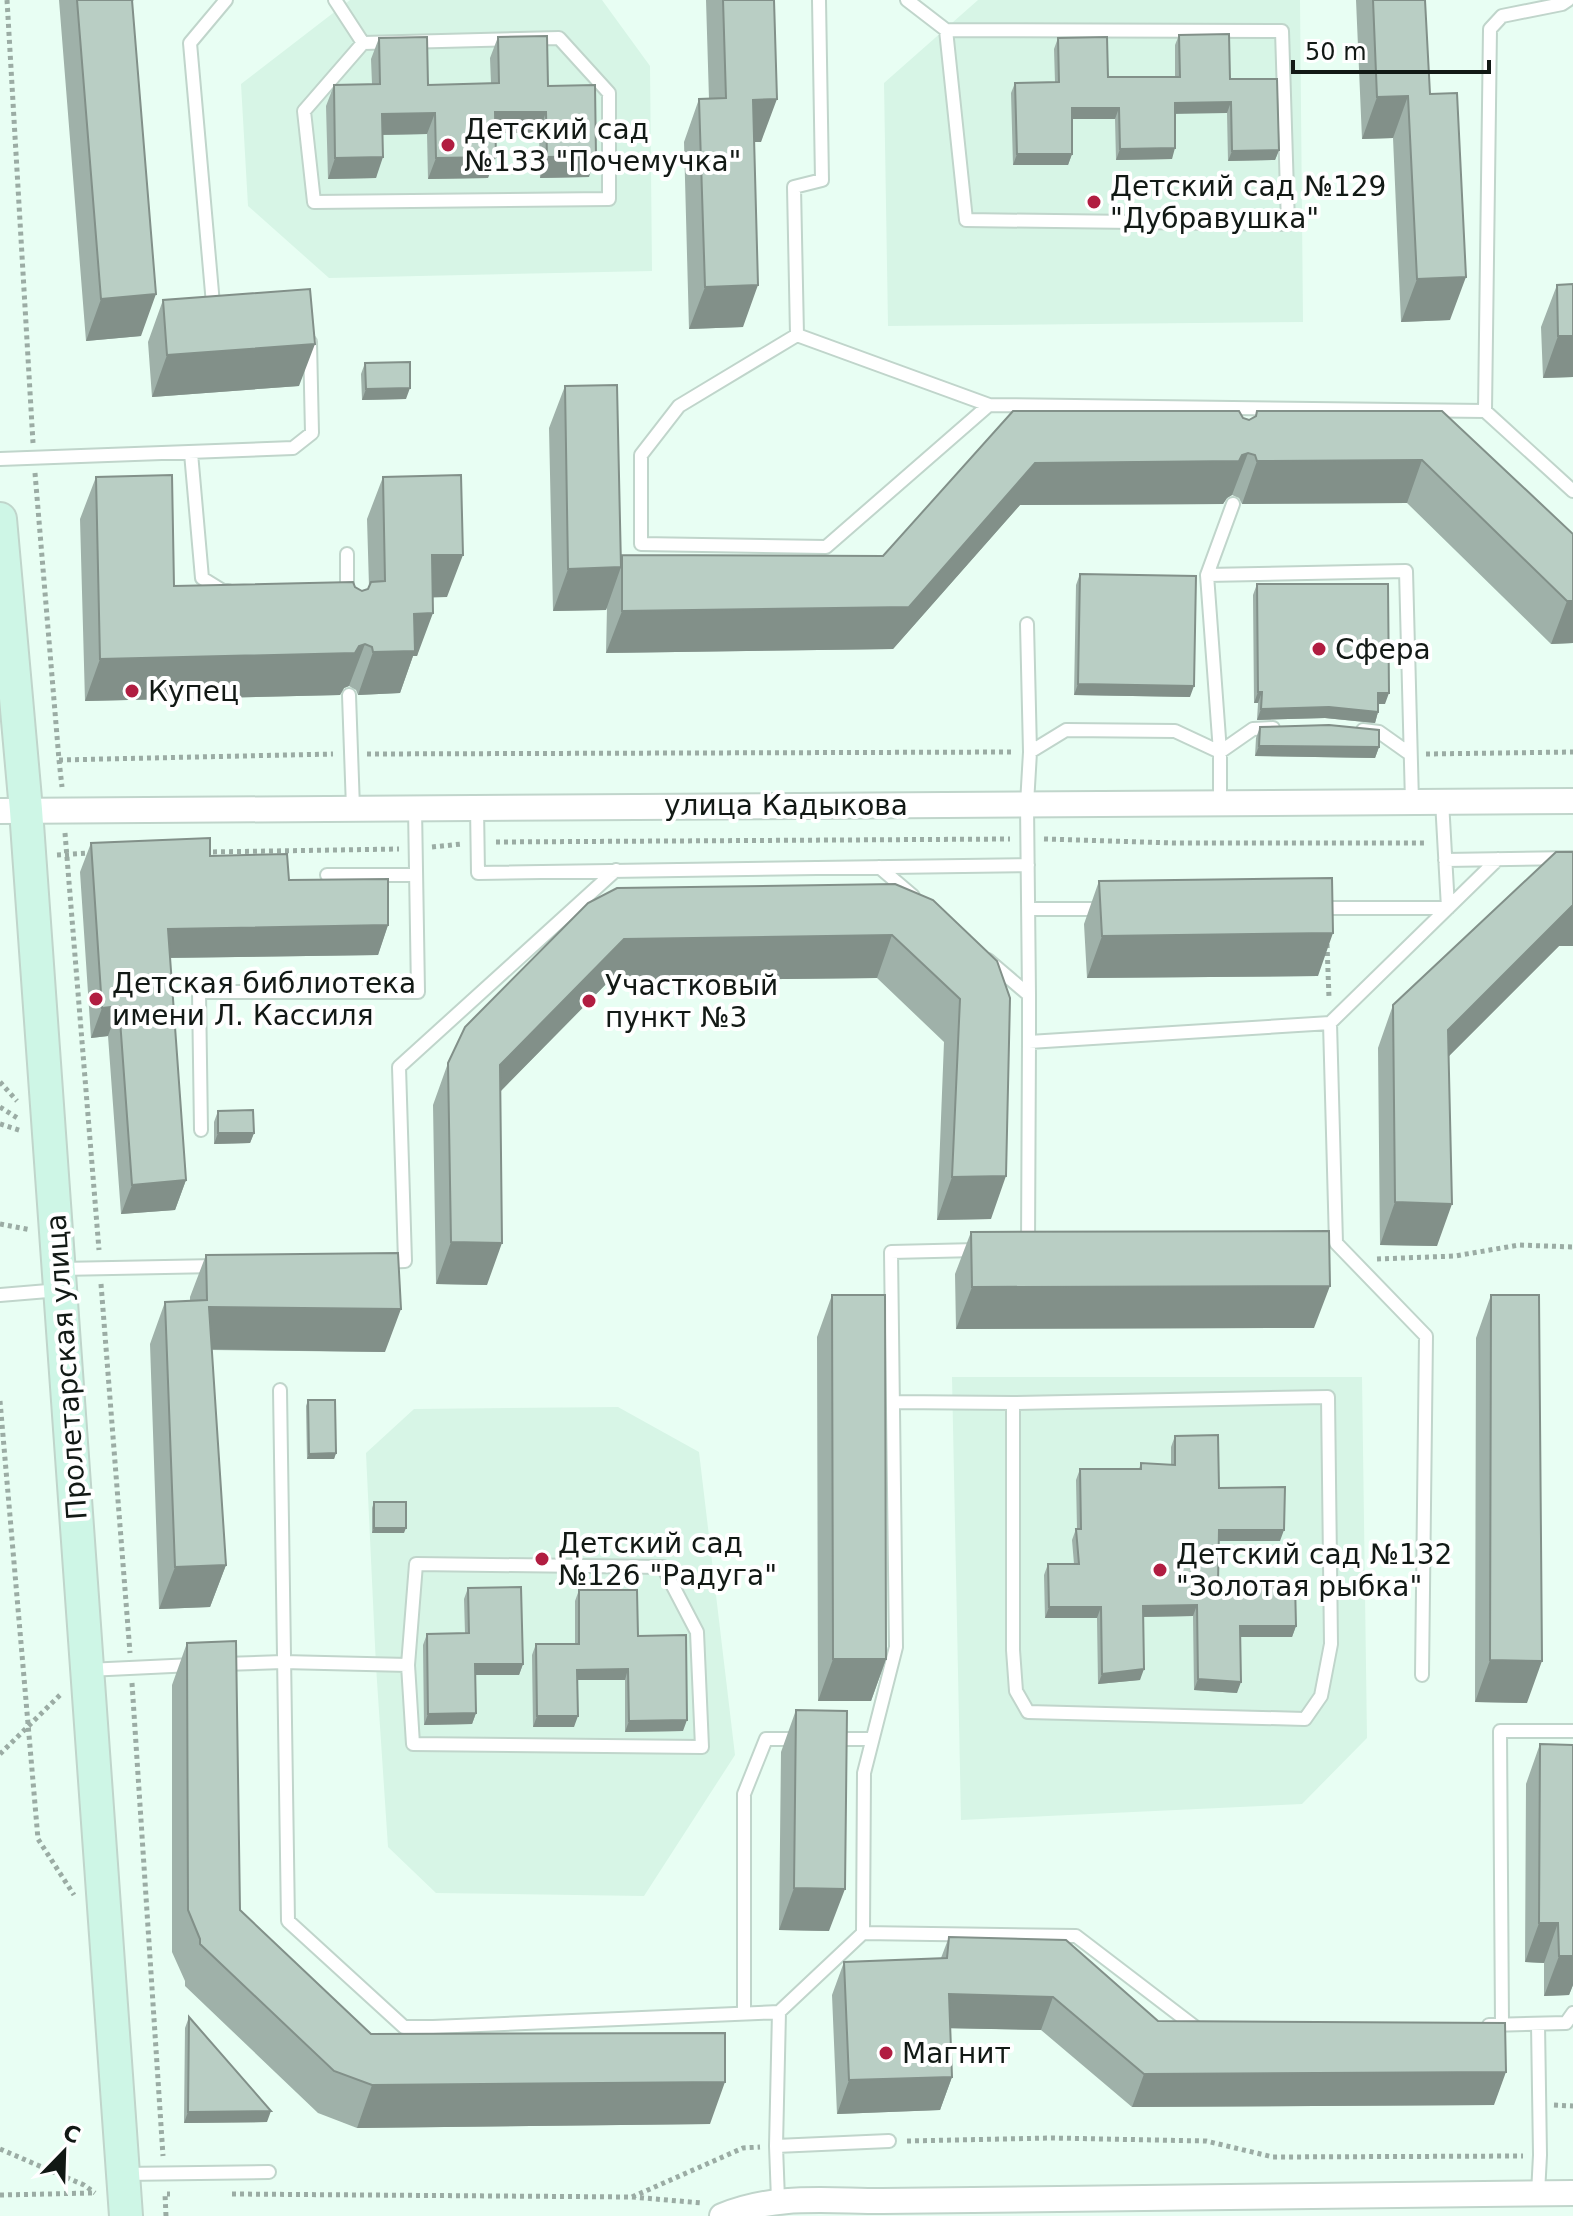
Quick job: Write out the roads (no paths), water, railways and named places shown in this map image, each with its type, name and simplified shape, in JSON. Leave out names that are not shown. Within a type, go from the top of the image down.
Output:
[{"type":"street","name":"Пролетарская улица","points":[[0,521],[13,811],[30,859],[87,1670],[107,2187],[126,2216]]},
{"type":"street","name":"улица Кадыкова","points":[[13,811],[1573,801]]},
{"type":"street","points":[[722,2216],[746,2206],[778,2200],[888,2209],[1573,2193]]},
{"type":"lane","points":[[226,0],[190,43],[213,304],[229,303]]},
{"type":"lane","points":[[335,0],[363,43]]},
{"type":"lane","points":[[797,335],[794,187],[822,180],[819,0]]},
{"type":"lane","points":[[907,0],[946,30],[1282,31],[1288,224],[966,220],[946,30]]},
{"type":"lane","points":[[1485,411],[1490,29],[1502,16],[1562,4],[1568,0]]},
{"type":"lane","points":[[559,38],[609,93],[609,199],[314,202],[304,111],[363,43],[559,38]]},
{"type":"lane","points":[[0,459],[293,448],[312,433],[310,330]]},
{"type":"lane","points":[[797,335],[989,405],[1485,411],[1573,491]]},
{"type":"lane","points":[[797,335],[679,406],[641,455],[641,544],[826,547],[989,405]]},
{"type":"lane","points":[[1233,408],[1233,423]]},
{"type":"lane","points":[[191,453],[202,578],[223,591],[239,591]]},
{"type":"lane","points":[[1220,803],[1220,752],[1207,575],[1233,504]]},
{"type":"lane","points":[[347,554],[347,613]]},
{"type":"lane","points":[[1207,575],[1406,571],[1412,802]]},
{"type":"lane","points":[[332,590],[347,589]]},
{"type":"lane","points":[[1027,624],[1030,752],[1027,804],[1028,1248]]},
{"type":"lane","points":[[349,695],[353,808]]},
{"type":"lane","points":[[1220,752],[1253,729],[1282,728]]},
{"type":"lane","points":[[1030,752],[1066,730],[1175,731],[1220,752]]},
{"type":"lane","points":[[1352,730],[1379,732],[1410,754]]},
{"type":"lane","points":[[1442,801],[1448,908]]},
{"type":"lane","points":[[477,807],[478,873],[1028,865]]},
{"type":"lane","points":[[201,1130],[199,992],[418,992],[415,808]]},
{"type":"lane","points":[[1445,860],[1573,858]]},
{"type":"lane","points":[[1029,1042],[1330,1023],[1498,859]]},
{"type":"lane","points":[[879,867],[925,906]]},
{"type":"lane","points":[[374,1262],[405,1261],[399,1067],[616,870]]},
{"type":"lane","points":[[327,875],[416,875]]},
{"type":"lane","points":[[1310,908],[1448,908]]},
{"type":"lane","points":[[1029,909],[1122,909]]},
{"type":"lane","points":[[983,956],[1029,995]]},
{"type":"lane","points":[[1330,1023],[1336,1243],[1426,1336],[1422,1675]]},
{"type":"lane","points":[[1321,1243],[1336,1243]]},
{"type":"lane","points":[[1013,1249],[1044,1248]]},
{"type":"lane","points":[[863,1933],[864,1773],[896,1647],[891,1252],[998,1249]]},
{"type":"lane","points":[[0,1295],[100,1268],[237,1265]]},
{"type":"lane","points":[[280,1390],[288,1921],[404,2027],[779,2012],[863,1933],[1076,1936],[1200,2031],[1216,2031]]},
{"type":"lane","points":[[894,1402],[1328,1397],[1331,1644],[1321,1696],[1305,1719],[1028,1712],[1016,1691],[1013,1650],[1013,1403]]},
{"type":"lane","points":[[416,1564],[663,1567],[697,1632],[702,1747],[413,1744],[408,1665],[416,1564]]},
{"type":"lane","points":[[87,1670],[283,1662],[408,1665]]},
{"type":"lane","points":[[1502,2024],[1500,1731],[1573,1731]]},
{"type":"lane","points":[[744,2013],[744,1794],[766,1739],[872,1739]]},
{"type":"lane","points":[[778,2200],[779,2012]]},
{"type":"lane","points":[[1470,2025],[1566,2023],[1573,2013]]},
{"type":"lane","points":[[1538,2024],[1538,2194]]},
{"type":"lane","points":[[776,2146],[889,2141]]},
{"type":"lane","points":[[107,2187],[164,2173],[269,2172]]},
{"type":"place","name":"Детский сад №133 \"Почемучка\"","points":[[448,145]]},
{"type":"place","name":"Детский сад №129 \"Дубравушка\"","points":[[1094,202]]},
{"type":"place","name":"Сфера","points":[[1319,649]]},
{"type":"place","name":"Купец","points":[[132,691]]},
{"type":"place","name":"Детская библиотека имени Л. Кассиля","points":[[96,999]]},
{"type":"place","name":"Участковый пункт №3","points":[[589,1001]]},
{"type":"place","name":"Детский сад №126 \"Радуга\"","points":[[542,1559]]},
{"type":"place","name":"Детский сад №132 \"Золотая рыбка\"","points":[[1160,1570]]},
{"type":"place","name":"Магнит","points":[[886,2053]]}]
